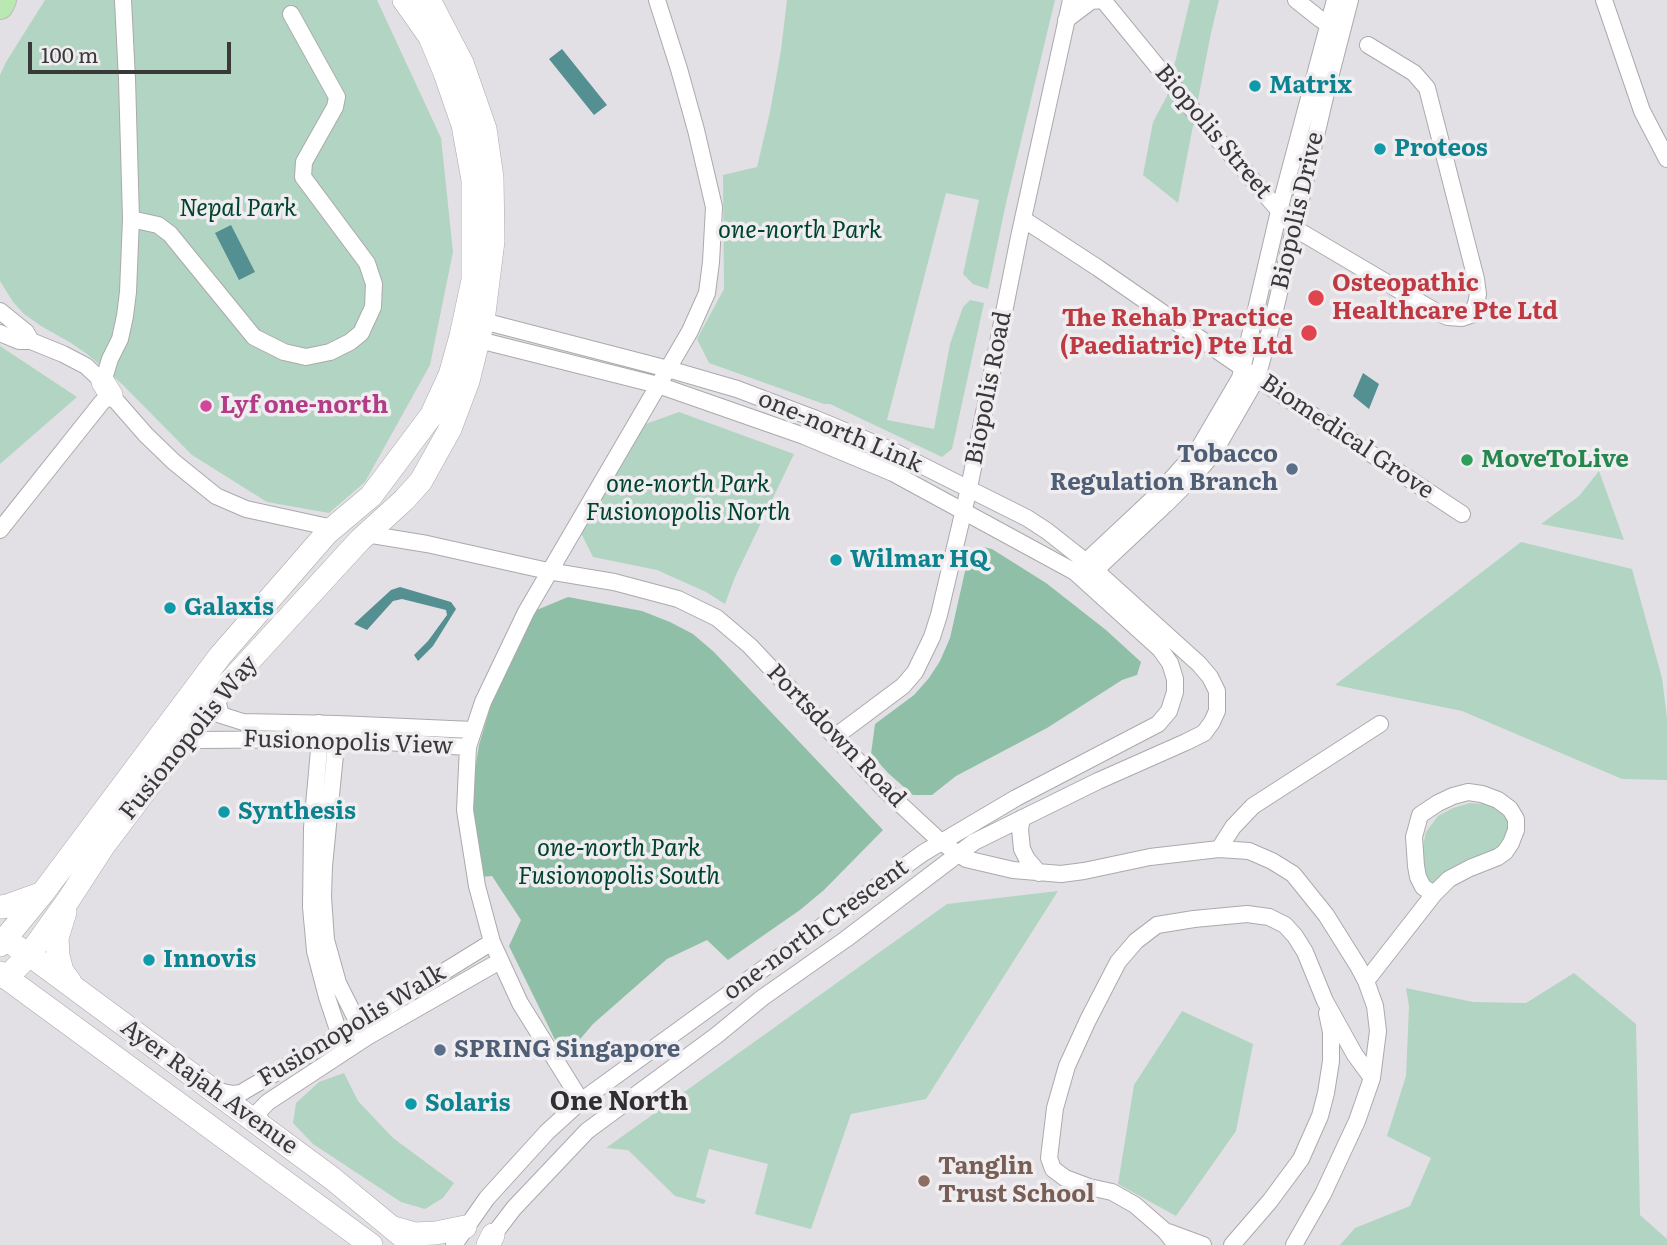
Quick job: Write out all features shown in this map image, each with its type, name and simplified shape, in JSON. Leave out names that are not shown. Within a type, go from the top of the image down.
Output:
[{"type":"main road","points":[[0,6],[3,0]]},
{"type":"street","points":[[0,530],[102,402],[107,389],[110,359],[120,339],[125,316],[131,219],[122,0]]},
{"type":"street","points":[[404,0],[430,37],[463,125],[473,180],[472,329]]},
{"type":"street","points":[[429,0],[462,63],[485,129],[492,178],[493,242],[489,285],[472,329]]},
{"type":"street","points":[[581,1101],[520,1003],[492,942],[477,886],[465,810],[468,747],[495,674],[526,612],[690,331],[707,293],[714,207],[696,130],[657,0]]},
{"type":"street","name":"Biopolis Road","points":[[835,736],[903,687],[915,672],[939,615],[969,488],[1023,219],[1071,0]]},
{"type":"street","name":"Biopolis Street","points":[[1066,20],[1091,1],[1103,0],[1294,228],[1438,313],[1462,318],[1471,314],[1476,304],[1476,279],[1427,88],[1414,73],[1368,45]]},
{"type":"street","points":[[1296,0],[1320,19],[1336,25]]},
{"type":"street","points":[[1335,0],[1336,25]]},
{"type":"street","points":[[1336,25],[1350,0]]},
{"type":"street","points":[[1604,0],[1642,111],[1667,159]]},
{"type":"street","points":[[131,219],[158,225],[170,234],[254,337],[284,352],[306,357],[330,352],[361,333],[373,307],[374,284],[367,263],[303,177],[304,162],[335,107],[337,97],[292,14]]},
{"type":"street","name":"Biopolis Drive","points":[[1086,571],[1199,448],[1240,378],[1279,211],[1336,25]]},
{"type":"street","name":"Biopolis Drive","points":[[1086,571],[1165,505],[1200,469],[1213,454],[1257,378],[1294,228],[1336,25]]},
{"type":"street","name":"Biomedical Grove","points":[[1023,219],[1462,514]]},
{"type":"street","name":"Portsdown Road","points":[[0,311],[26,332],[31,341]]},
{"type":"street","name":"one-north Link","points":[[472,329],[668,369],[737,389],[892,451],[969,488],[1047,531],[1086,571],[1165,643]]},
{"type":"street","name":"one-north Link","points":[[472,329],[658,385],[804,436],[893,473],[1086,571]]},
{"type":"street","name":"Fusionopolis Way","points":[[1,940],[42,894],[220,656],[327,533],[372,496],[431,416],[472,329]]},
{"type":"street","name":"Fusionopolis Way","points":[[2,979],[29,955],[104,845],[216,697],[313,589],[421,481],[450,429],[468,381],[472,329]]},
{"type":"street","name":"Portsdown Road","points":[[0,333],[19,341],[31,341],[86,366],[146,435],[174,462],[216,496],[246,509],[333,528],[427,544],[548,572],[614,582],[678,599],[717,618],[750,646],[885,790],[941,842],[967,859],[1039,873],[1061,874],[1150,857],[1219,849],[1249,851],[1293,874],[1326,915],[1366,981],[1375,1006],[1378,1031],[1372,1078],[1357,1121],[1341,1159],[1294,1245]]},
{"type":"street","points":[[86,366],[110,359]]},
{"type":"street","name":"one-north Crescent","points":[[489,1242],[524,1198],[587,1131],[974,842],[1128,766],[1204,733],[1217,711],[1217,691],[1199,664],[1165,643]]},
{"type":"street","name":"one-north Crescent","points":[[459,1236],[487,1198],[547,1132],[581,1101],[870,890],[941,842],[1016,798],[1158,724],[1169,711],[1175,692],[1175,679],[1165,643]]},
{"type":"street","name":"Fusionopolis View","points":[[216,697],[221,715],[243,722],[468,747]]},
{"type":"street","points":[[1219,849],[1233,827],[1253,806],[1380,724]]},
{"type":"street","name":"Fusionopolis View","points":[[337,732],[473,730]]},
{"type":"street","points":[[319,731],[312,828],[311,907],[315,951],[340,1036]]},
{"type":"street","name":"Fusionopolis View","points":[[187,734],[196,740],[319,731]]},
{"type":"street","points":[[337,732],[324,866],[326,940],[338,983],[359,1025]]},
{"type":"street","points":[[1366,981],[1434,894],[1449,879],[1506,852],[1516,830],[1516,819],[1510,809],[1498,800],[1468,792],[1438,803],[1420,815],[1413,837],[1418,877],[1423,887],[1434,894]]},
{"type":"street","points":[[1022,817],[1022,849],[1039,873]]},
{"type":"street","points":[[0,906],[15,904],[42,894]]},
{"type":"street","points":[[69,899],[57,938],[58,956],[62,971],[74,988]]},
{"type":"street","points":[[1176,1245],[1165,1231],[1135,1205],[1112,1192],[1065,1178],[1053,1170],[1049,1158],[1055,1108],[1068,1066],[1118,962],[1136,941],[1157,925],[1194,919],[1247,914],[1269,917],[1285,925],[1305,952],[1325,1001],[1355,1055],[1372,1078]]},
{"type":"street","name":"Ayer Rajah Avenue","points":[[1,940],[29,955],[333,1179],[413,1245]]},
{"type":"street","name":"Fusionopolis Walk","points":[[209,1088],[225,1093],[241,1093],[359,1025],[492,942]]},
{"type":"street","name":"Fusionopolis Walk","points":[[260,1125],[259,1111],[268,1102],[367,1037],[499,961]]},
{"type":"street","name":"Ayer Rajah Avenue","points":[[2,979],[16,984],[371,1245]]},
{"type":"street","points":[[1232,1245],[1270,1201],[1301,1159],[1320,1116],[1331,1061],[1331,1032],[1325,1001]]},
{"type":"street","points":[[388,1226],[415,1234],[459,1236]]},
{"type":"street","points":[[1165,1231],[1203,1245]]},
{"type":"green space","name":"Nepal Park","points":[[45,0],[377,0],[441,138],[453,252],[430,365],[365,482],[329,513],[267,502],[192,455],[122,384],[87,354],[24,314],[0,281],[0,75]]},
{"type":"green space","name":"one-north Park","points":[[787,0],[1055,0],[988,289],[973,284],[963,274],[979,200],[946,193],[887,420],[934,429],[950,344],[963,307],[970,300],[984,303],[952,449],[942,457],[830,404],[709,363],[697,339],[724,289],[723,175],[757,167],[770,112]]},
{"type":"green space","points":[[1190,0],[1219,0],[1178,203],[1143,175],[1153,122],[1167,96]]},
{"type":"green space","points":[[0,346],[77,397],[0,464]]},
{"type":"green space","name":"one-north Park Fusionopolis North","points":[[679,412],[794,454],[735,577],[725,604],[706,592],[657,570],[593,557],[580,531],[643,425]]},
{"type":"green space","points":[[1599,471],[1624,540],[1541,524],[1579,496]]},
{"type":"green space","points":[[1521,542],[1632,569],[1662,678],[1667,718],[1667,780],[1622,779],[1462,711],[1335,685]]},
{"type":"green space","points":[[983,547],[992,549],[1046,583],[1106,630],[1141,662],[1137,675],[1122,680],[1047,728],[956,776],[932,795],[913,795],[871,754],[875,724],[914,695],[940,661],[950,638],[968,558],[972,552]]},
{"type":"green space","name":"one-north Park Fusionopolis South","points":[[568,597],[642,611],[693,634],[714,652],[883,830],[824,890],[728,960],[707,940],[667,959],[593,1024],[564,1058],[509,946],[521,920],[492,876],[481,877],[471,810],[479,745],[496,688],[532,612]]},
{"type":"green space","points":[[1470,803],[1489,804],[1504,813],[1514,825],[1496,854],[1470,858],[1453,867],[1430,888],[1424,872],[1422,850],[1426,832],[1438,816]]},
{"type":"green space","points":[[1058,891],[926,1099],[851,1114],[811,1229],[755,1214],[768,1164],[709,1149],[696,1197],[706,1200],[704,1204],[675,1196],[628,1150],[606,1148],[947,904]]},
{"type":"green space","points":[[1574,973],[1636,1024],[1640,1215],[1667,1239],[1667,1245],[1340,1245],[1355,1228],[1410,1206],[1431,1158],[1387,1136],[1406,1076],[1409,1006],[1406,988],[1473,1002],[1526,1003]]},
{"type":"green space","points":[[1182,1011],[1253,1044],[1236,1131],[1176,1216],[1118,1184],[1134,1085]]},
{"type":"green space","points":[[344,1073],[358,1101],[393,1138],[454,1183],[443,1198],[425,1209],[401,1202],[313,1144],[293,1123],[296,1103],[319,1082]]},
{"type":"water","points":[[562,49],[607,105],[594,115],[549,59]]},
{"type":"water","points":[[231,225],[255,272],[239,280],[215,233]]},
{"type":"water","points":[[1363,373],[1379,384],[1369,409],[1353,396]]},
{"type":"water","points":[[400,587],[451,602],[456,609],[433,646],[418,661],[414,655],[447,615],[446,610],[402,599],[393,601],[367,630],[354,624],[391,590]]},
{"type":"place","name":"Matrix","points":[[1255,86]]},
{"type":"place","name":"Proteos","points":[[1380,149]]},
{"type":"place","name":"Osteopathic Healthcare Pte Ltd","points":[[1316,298]]},
{"type":"place","name":"The Rehab Practice (Paediatric) Pte Ltd","points":[[1309,333]]},
{"type":"place","name":"Lyf one-north","points":[[206,406]]},
{"type":"place","name":"MoveToLive","points":[[1467,460]]},
{"type":"place","name":"Tobacco Regulation Branch","points":[[1292,469]]},
{"type":"place","name":"Wilmar HQ","points":[[836,560]]},
{"type":"place","name":"Galaxis","points":[[170,608]]},
{"type":"place","name":"Synthesis","points":[[224,812]]},
{"type":"place","name":"Innovis","points":[[149,960]]},
{"type":"place","name":"SPRING Singapore","points":[[440,1050]]},
{"type":"place","name":"Solaris","points":[[411,1104]]},
{"type":"place","name":"Tanglin Trust School","points":[[924,1181]]},
{"type":"district","name":"One North","points":[[619,1102]]}]
